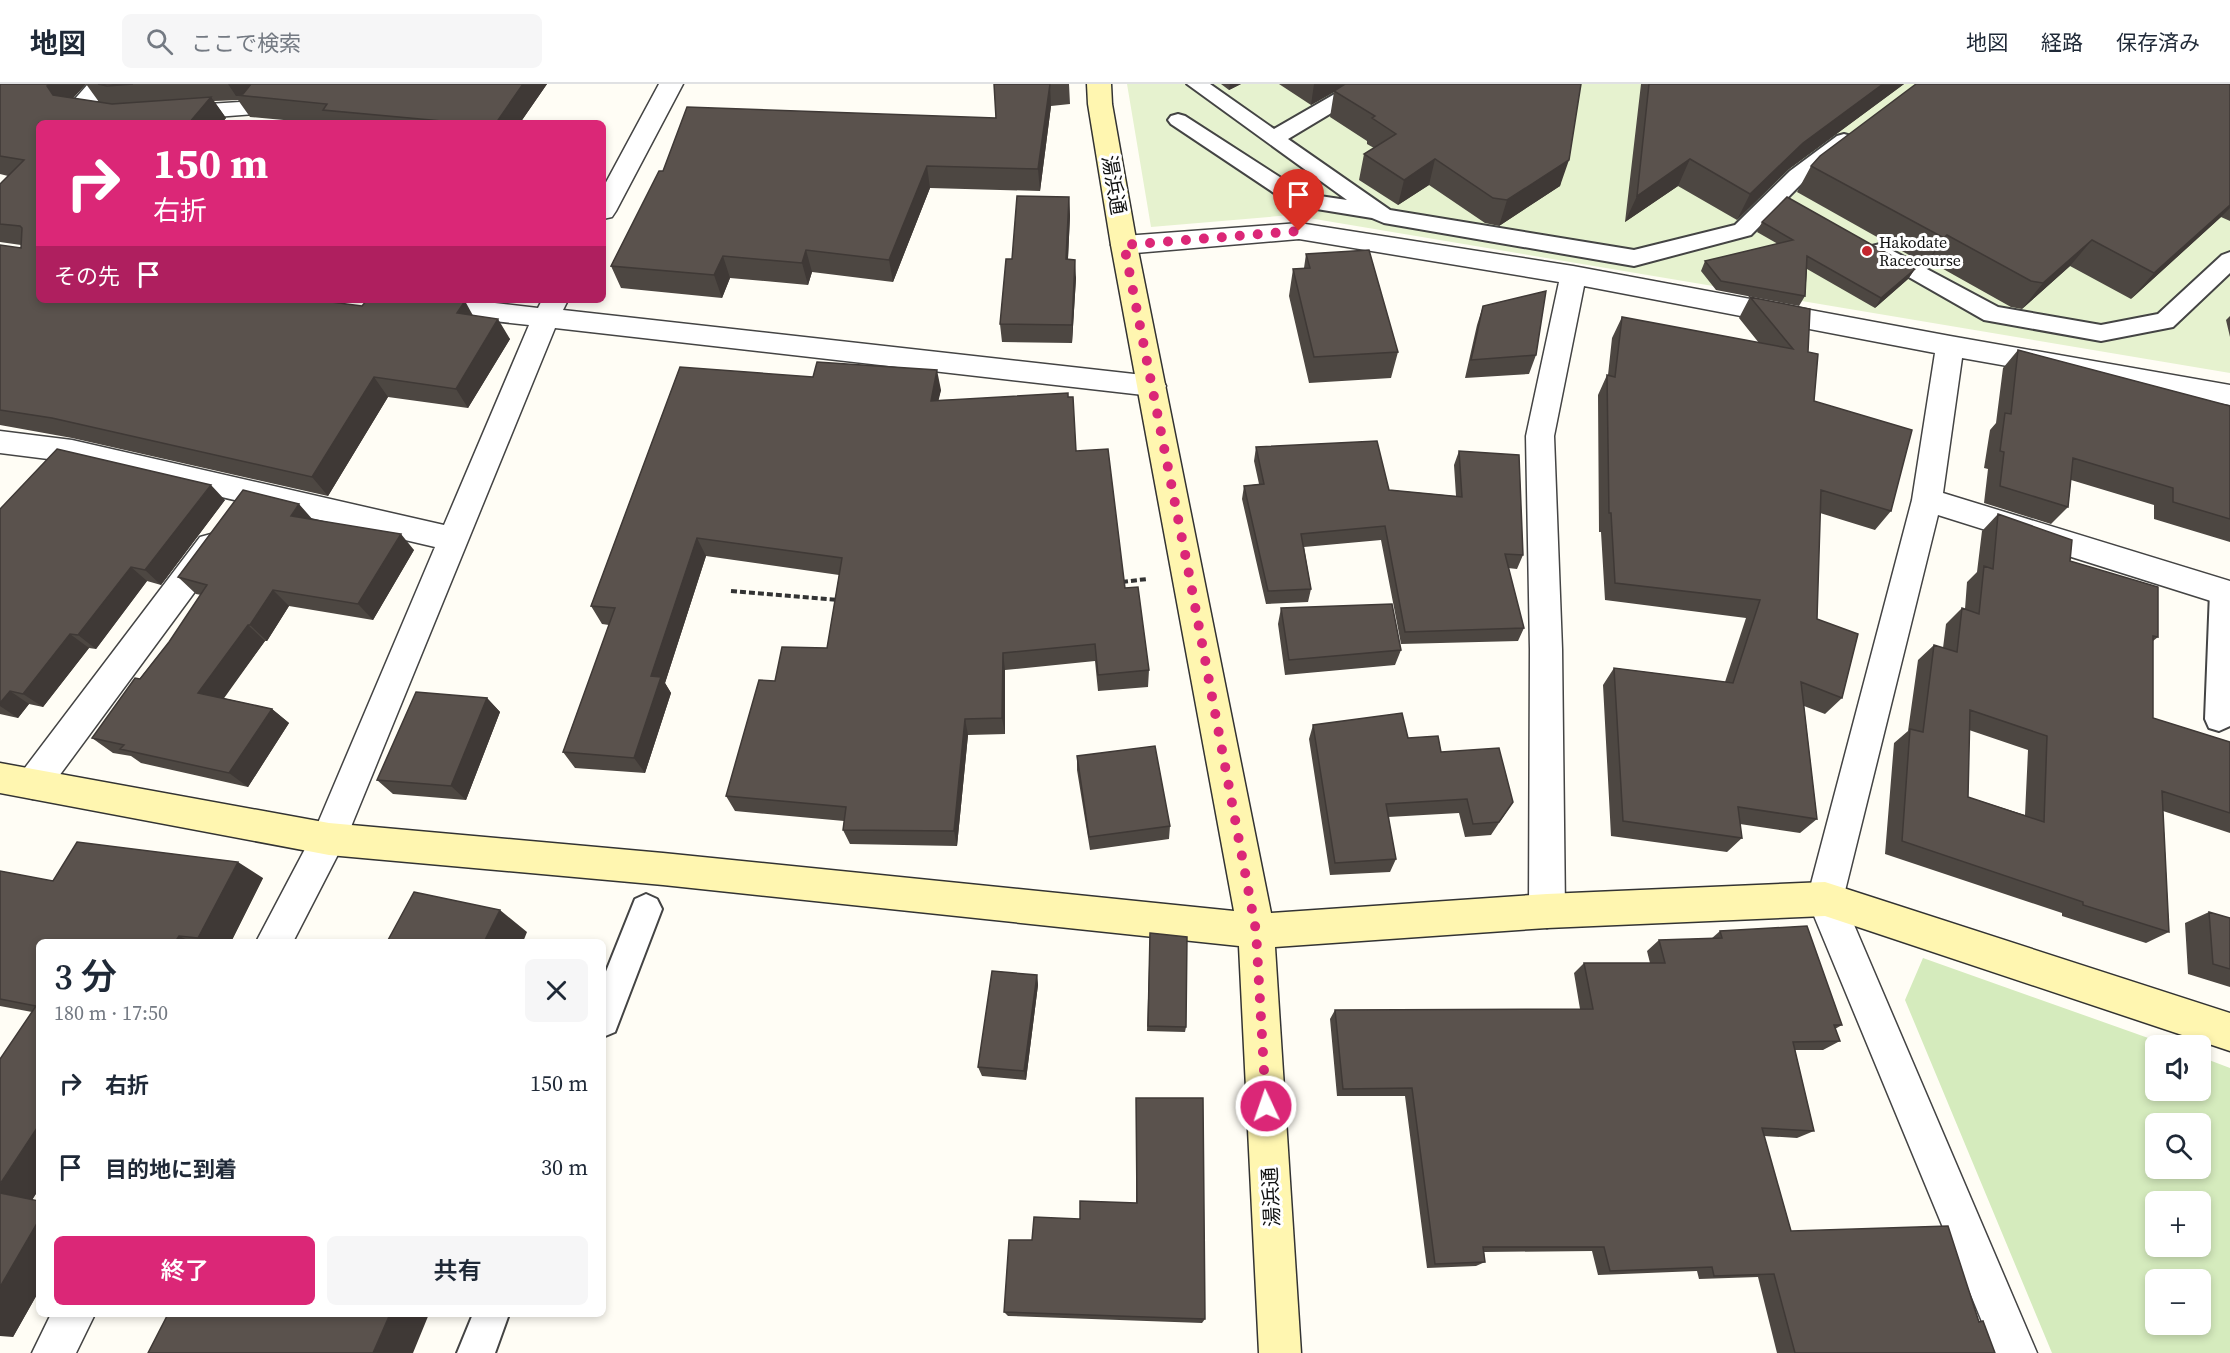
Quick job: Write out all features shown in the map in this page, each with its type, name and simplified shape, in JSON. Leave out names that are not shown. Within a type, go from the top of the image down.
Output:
[{"type":"street","points":[[101,84],[78,109],[123,116],[247,109],[267,84]]},
{"type":"street","points":[[606,205],[671,84]]},
{"type":"street","name":"湯浜通","points":[[1099,84],[1100,104],[1124,245],[1256,931],[1280,1353]]},
{"type":"street","points":[[1124,245],[1299,231],[1573,275],[1950,346],[2230,395]]},
{"type":"street","points":[[1547,911],[1546,650],[1540,436],[1573,275]]},
{"type":"street","points":[[435,303],[550,310],[1152,386]]},
{"type":"street","points":[[276,939],[329,840],[452,539],[550,310]]},
{"type":"street","points":[[1950,346],[1927,500],[1825,899],[2016,1353]]},
{"type":"street","points":[[0,442],[64,450],[452,539]]},
{"type":"street","points":[[40,476],[64,450]]},
{"type":"street","points":[[251,492],[16,781],[329,840],[663,869],[1256,931],[1547,911],[1825,899],[2230,1032]]},
{"type":"street","points":[[1927,500],[2227,593]]},
{"type":"street","points":[[53,1353],[72,1317]]},
{"type":"lane","points":[[1197,84],[1384,216],[1634,258],[1743,230],[1797,176],[1864,126]]},
{"type":"lane","points":[[1274,138],[1366,84]]},
{"type":"lane","points":[[1178,120],[1300,200],[1378,212]]},
{"type":"lane","points":[[1779,194],[1800,205]]},
{"type":"lane","points":[[1860,240],[1992,314],[2101,333],[2165,321],[2230,260]]},
{"type":"lane","points":[[2219,719],[2227,593]]},
{"type":"lane","points":[[606,1013],[646,909]]},
{"type":"lane","points":[[476,1353],[490,1317]]},
{"type":"path","points":[[1122,582],[1189,574]]},
{"type":"path","points":[[731,591],[850,601]]},
{"type":"green space","name":"Hakodate Racecourse","points":[[1127,84],[2230,84],[2230,373],[1291,215],[1151,227]]},
{"type":"green space","points":[[1923,958],[2145,1037],[2145,1101],[2211,1101],[2211,1061],[2230,1068],[2230,1353],[2052,1353],[1905,1000]]},
{"type":"building","points":[[0,84],[50,84],[47,86],[53,95],[112,104],[211,97],[192,120],[36,120],[36,303],[339,303],[362,306],[364,303],[464,303],[457,313],[498,319],[456,389],[374,377],[312,477],[52,418],[0,410],[0,245],[21,248],[22,228],[0,224],[0,184],[24,160],[0,156]]},
{"type":"building","points":[[98,84],[133,84],[107,86]]},
{"type":"building","points":[[251,84],[523,84],[498,120],[432,120],[323,110],[327,104],[236,95],[243,94]]},
{"type":"building","points":[[994,84],[1050,84],[1038,169],[927,166],[889,260],[806,250],[802,263],[723,256],[714,275],[611,266],[659,171],[663,171],[687,107],[996,118]]},
{"type":"building","points":[[1345,84],[1581,84],[1569,160],[1507,200],[1493,198],[1435,159],[1404,180],[1364,154],[1396,134],[1372,118],[1375,116],[1334,91]]},
{"type":"building","points":[[1649,84],[1883,84],[1803,143],[1750,194],[1690,159],[1637,196]]},
{"type":"building","points":[[1916,84],[2230,84],[2230,205],[2154,273],[2092,240],[2043,283],[2031,281],[1947,235],[1944,238],[1811,166],[1820,156]]},
{"type":"building","points":[[1017,196],[1069,197],[1066,259],[1075,260],[1072,325],[1000,324],[1006,259],[1012,259]]},
{"type":"building","points":[[1787,197],[1915,269],[1881,298],[1807,256],[1805,296],[1721,281],[1705,261],[1793,240],[1762,222]]},
{"type":"building","points":[[1369,250],[1398,352],[1314,357],[1293,269],[1310,268],[1306,254]]},
{"type":"building","points":[[1546,291],[1536,355],[1471,360],[1483,306]]},
{"type":"building","points":[[1750,297],[1810,309],[1808,352],[1818,354],[1814,401],[1912,430],[1891,511],[1821,490],[1817,619],[1858,634],[1842,698],[1801,682],[1817,819],[1738,807],[1742,838],[1623,821],[1614,668],[1733,683],[1760,600],[1615,583],[1611,513],[1609,513],[1607,375],[1615,377],[1622,317],[1793,349]]},
{"type":"building","points":[[2018,350],[2230,406],[2230,519],[2173,502],[2173,488],[2073,458],[2068,507],[2000,486],[2004,452],[2000,451],[2005,413],[2011,414]]},
{"type":"building","points":[[817,362],[937,370],[931,401],[1068,393],[1068,397],[1073,397],[1076,451],[1108,449],[1125,588],[1138,587],[1149,670],[1098,675],[1095,644],[1003,653],[1002,718],[965,719],[954,831],[843,830],[846,807],[726,796],[759,680],[775,681],[782,647],[827,648],[842,558],[697,538],[651,676],[661,677],[634,758],[563,752],[615,608],[591,606],[680,367],[813,377]]},
{"type":"building","points":[[1377,441],[1389,490],[1462,497],[1459,451],[1519,455],[1523,555],[1505,554],[1524,628],[1405,632],[1385,526],[1301,534],[1311,589],[1268,591],[1244,486],[1264,484],[1256,447]]},
{"type":"building","points":[[57,449],[211,485],[145,570],[131,567],[78,635],[70,634],[23,694],[10,691],[0,703],[0,509]]},
{"type":"building","points":[[243,490],[299,504],[291,516],[401,534],[358,604],[273,590],[250,625],[198,693],[272,709],[229,773],[120,749],[124,745],[92,738],[135,678],[140,679],[169,642],[207,585],[178,577]]},
{"type":"building","points":[[1998,514],[2072,540],[2070,561],[2158,587],[2158,637],[2153,636],[2153,718],[2230,742],[2230,813],[2162,791],[2169,932],[2083,905],[2083,902],[1902,841],[1910,729],[1923,732],[1934,645],[1957,652],[1962,608],[1979,614],[1984,566],[1993,569]],"holes":[[[1970,710],[2047,736],[2044,822],[1968,797]]]},
{"type":"building","points":[[1392,604],[1401,650],[1289,660],[1281,608]]},
{"type":"building","points":[[416,692],[487,698],[451,786],[377,780]]},
{"type":"building","points":[[1402,713],[1408,738],[1438,736],[1441,752],[1499,748],[1513,802],[1499,822],[1473,824],[1467,799],[1386,804],[1396,859],[1335,863],[1313,725]]},
{"type":"building","points":[[1155,746],[1170,826],[1089,837],[1077,756]]},
{"type":"building","points":[[77,842],[238,862],[198,938],[179,936],[177,939],[36,939],[36,1006],[0,999],[0,871],[53,881]]},
{"type":"building","points":[[414,892],[500,910],[486,939],[389,939]]},
{"type":"building","points":[[2209,912],[2230,918],[2230,969],[2213,964]]},
{"type":"building","points":[[1807,926],[1842,1025],[1834,1025],[1840,1041],[1793,1042],[1814,1131],[1762,1128],[1791,1231],[1948,1226],[1979,1322],[1983,1321],[1995,1353],[1795,1353],[1774,1274],[1714,1276],[1712,1267],[1610,1271],[1604,1247],[1483,1247],[1485,1262],[1435,1264],[1412,1088],[1343,1089],[1335,1010],[1593,1009],[1584,963],[1665,963],[1659,940],[1722,938],[1720,931]]},
{"type":"building","points":[[1150,933],[1187,937],[1186,1027],[1148,1026]]},
{"type":"building","points":[[992,971],[1037,975],[1024,1071],[978,1067]]},
{"type":"building","points":[[36,1006],[36,1130],[0,1184],[0,1059]]},
{"type":"building","points":[[1136,1098],[1203,1098],[1205,1319],[1004,1312],[1009,1240],[1032,1240],[1034,1217],[1080,1219],[1080,1201],[1137,1203]]},
{"type":"building","points":[[0,1193],[36,1200],[36,1225],[0,1287]]},
{"type":"building","points":[[166,1317],[389,1317],[373,1353],[148,1353]]},
{"type":"place","name":"Hakodate Racecourse","points":[[1867,251]]},
{"type":"route","points":[[1266,1106],[1256,931],[1124,245],[1299,231]]}]
